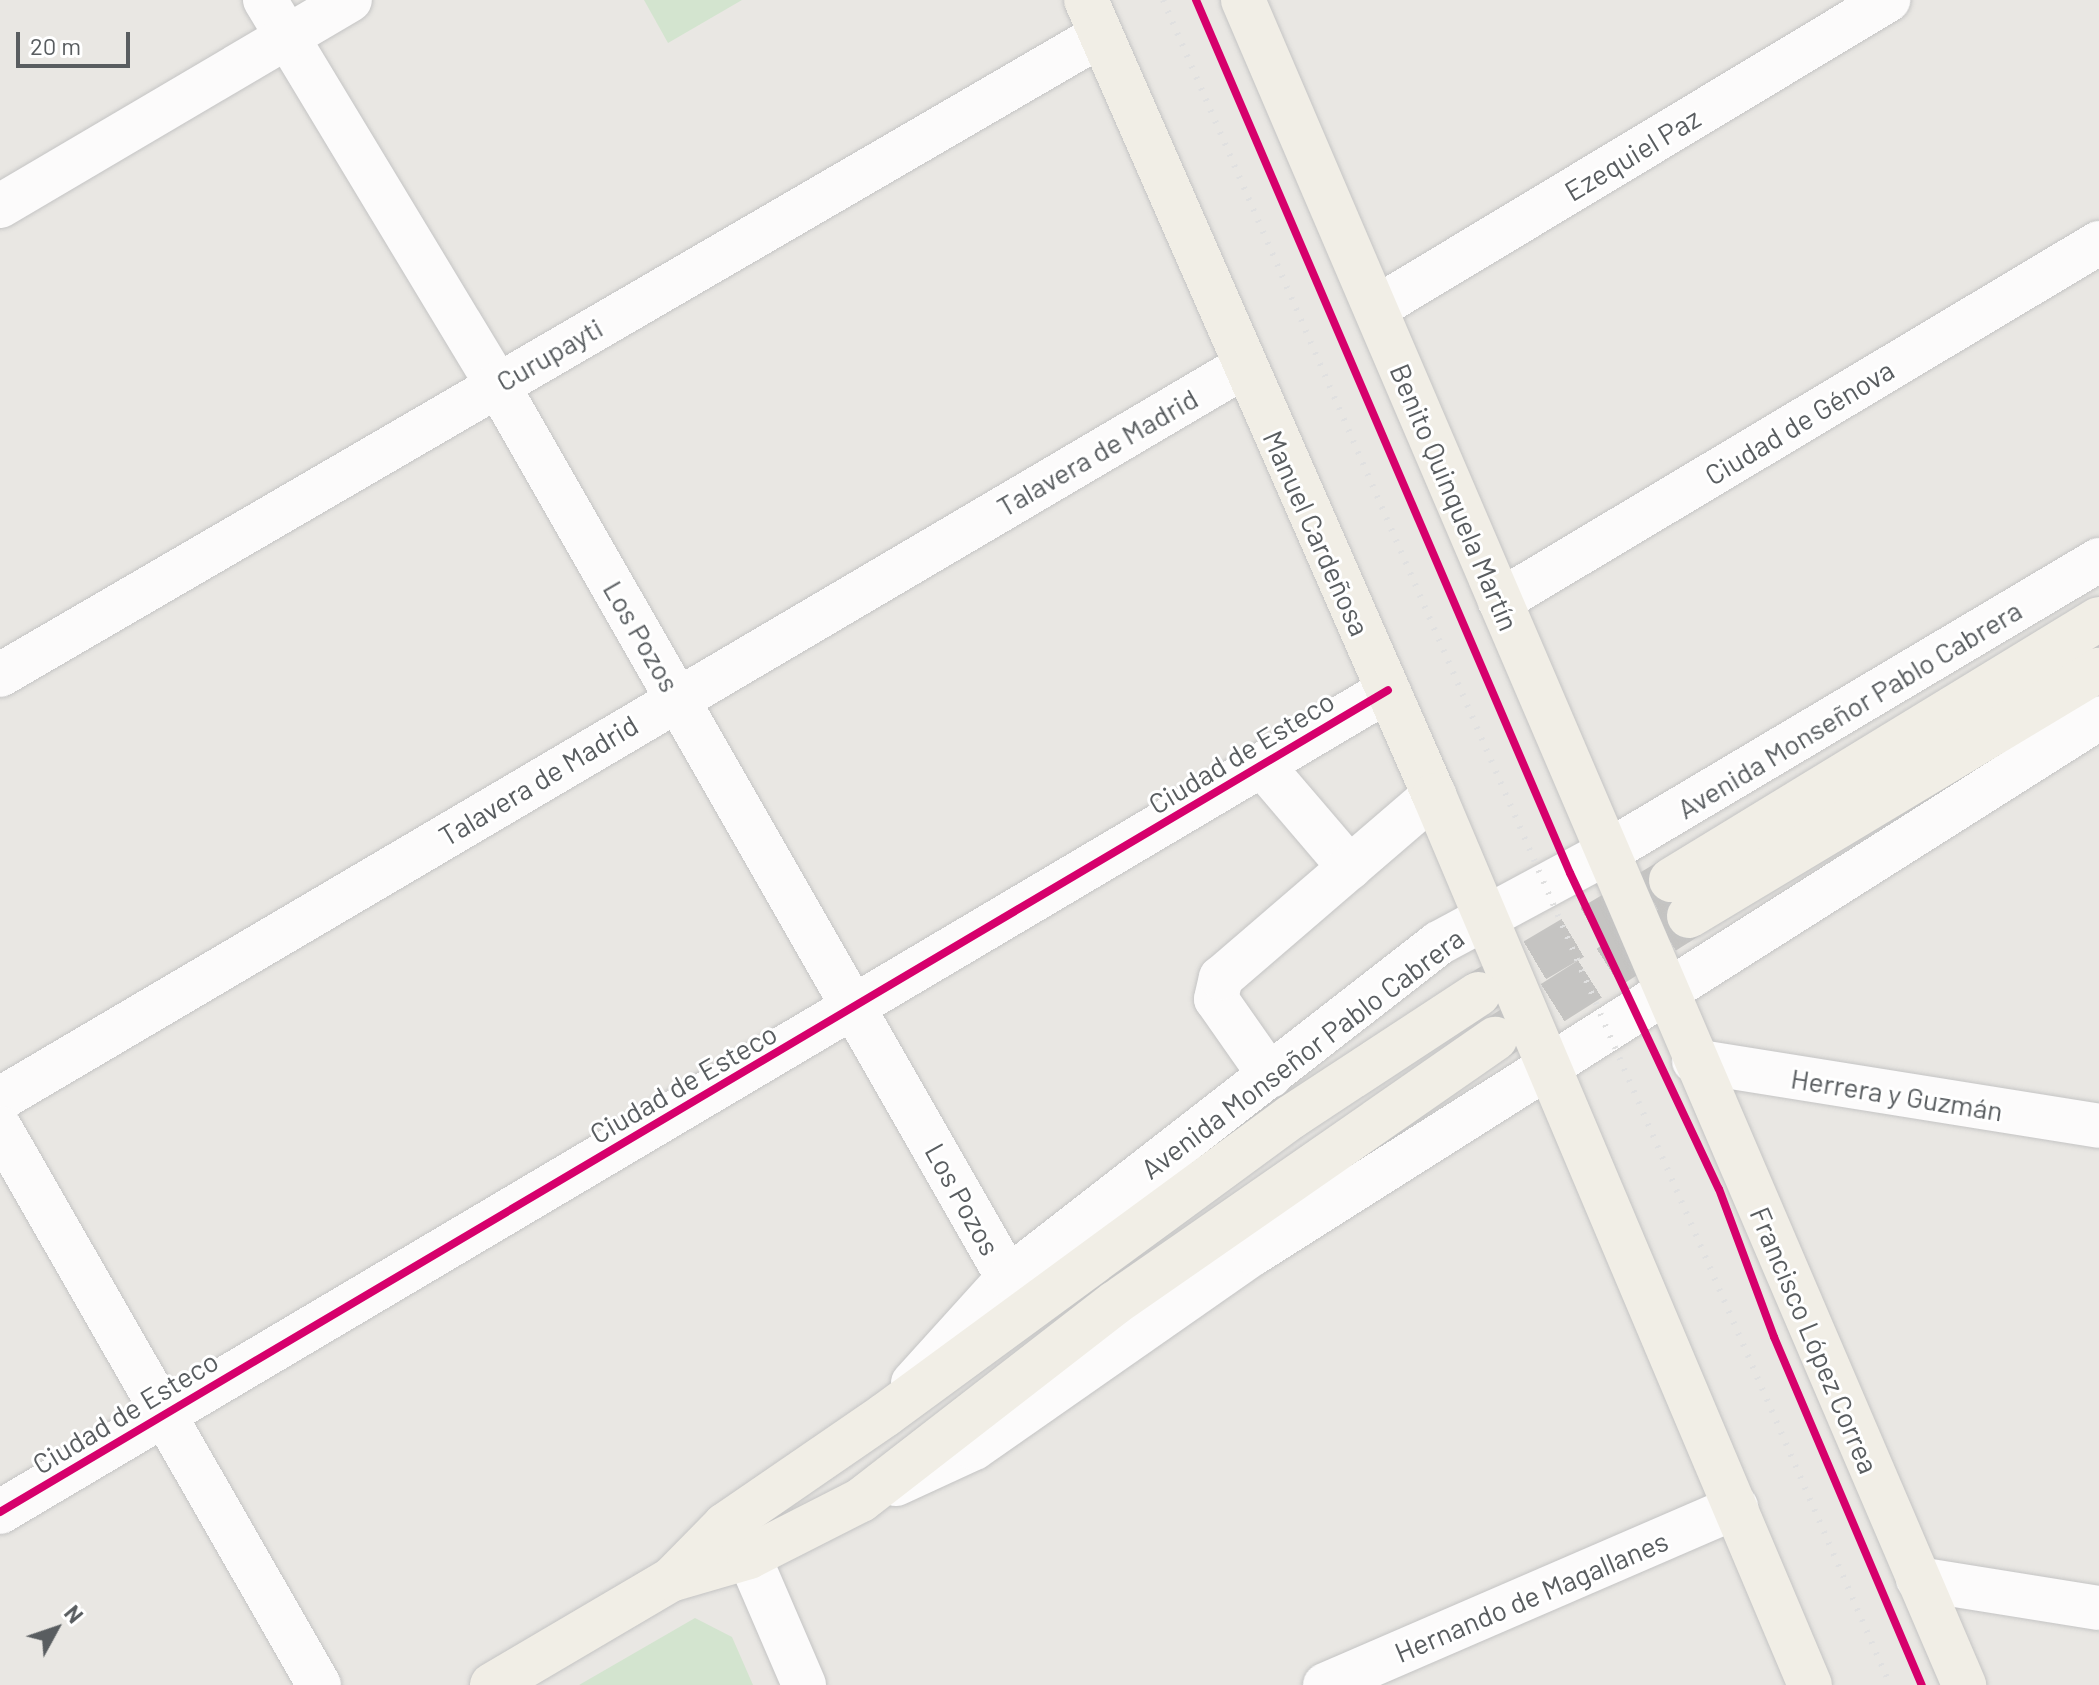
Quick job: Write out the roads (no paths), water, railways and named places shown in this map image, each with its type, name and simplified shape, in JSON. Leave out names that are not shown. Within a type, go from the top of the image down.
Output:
[{"type":"main road","name":"Benito Quinquela Martín","points":[[1255,5],[1376,308],[1604,854],[1666,994]]},
{"type":"main road","name":"Manuel Cardeñosa","points":[[1093,18],[1243,367],[1434,795],[1547,1066]]},
{"type":"main road","name":"Avenida Monseñor Pablo Cabrera","points":[[2099,619],[1680,898],[2099,670]]},
{"type":"main road","name":"Avenida Monseñor Pablo Cabrera","points":[[672,1579],[725,1525],[885,1415],[1266,1135],[1478,994]]},
{"type":"main road","name":"Francisco López Correa","points":[[1666,994],[1964,1685]]},
{"type":"main road","name":"Avenida Monseñor Pablo Cabrera","points":[[492,1685],[672,1579],[749,1557],[861,1500],[1115,1303],[1495,1039]]},
{"type":"main road","points":[[1547,1066],[1810,1685]]},
{"type":"street","name":"Los Pozos","points":[[265,0],[497,384],[1008,1278]]},
{"type":"street","points":[[0,206],[350,0]]},
{"type":"street","name":"Ezequiel Paz","points":[[1376,308],[1888,0]]},
{"type":"street","name":"Curupayti","points":[[0,675],[497,384],[1093,18]]},
{"type":"street","name":"Ciudad de Génova","points":[[1500,601],[2099,243]]},
{"type":"street","name":"Talavera de Madrid","points":[[0,1099],[677,697],[1243,367]]},
{"type":"street","name":"Avenida Monseñor Pablo Cabrera","points":[[885,1415],[1008,1278],[1439,943],[1604,854],[2099,560]]},
{"type":"street","name":"Ciudad de Esteco","points":[[0,1512],[1388,690]]},
{"type":"street","name":"Avenida Monseñor Pablo Cabrera","points":[[861,1500],[974,1448],[1254,1253],[1666,994],[1893,844],[2099,718]]},
{"type":"street","points":[[1262,765],[1350,868]]},
{"type":"street","points":[[1270,1076],[1216,999],[1221,978],[1434,795]]},
{"type":"street","name":"Herrera y Guzmán","points":[[1694,1061],[2099,1126]]},
{"type":"street","points":[[0,1128],[319,1685]]},
{"type":"street","name":"Hernando de Magallanes","points":[[1325,1685],[1736,1507]]},
{"type":"street","points":[[749,1557],[804,1685]]},
{"type":"street","points":[[1918,1579],[2099,1608]]},
{"type":"tunnel","points":[[1478,994],[1671,880]]},
{"type":"tunnel","points":[[1497,1038],[1689,916]]},
{"type":"railway","points":[[1163,0],[1890,1685]]}]
